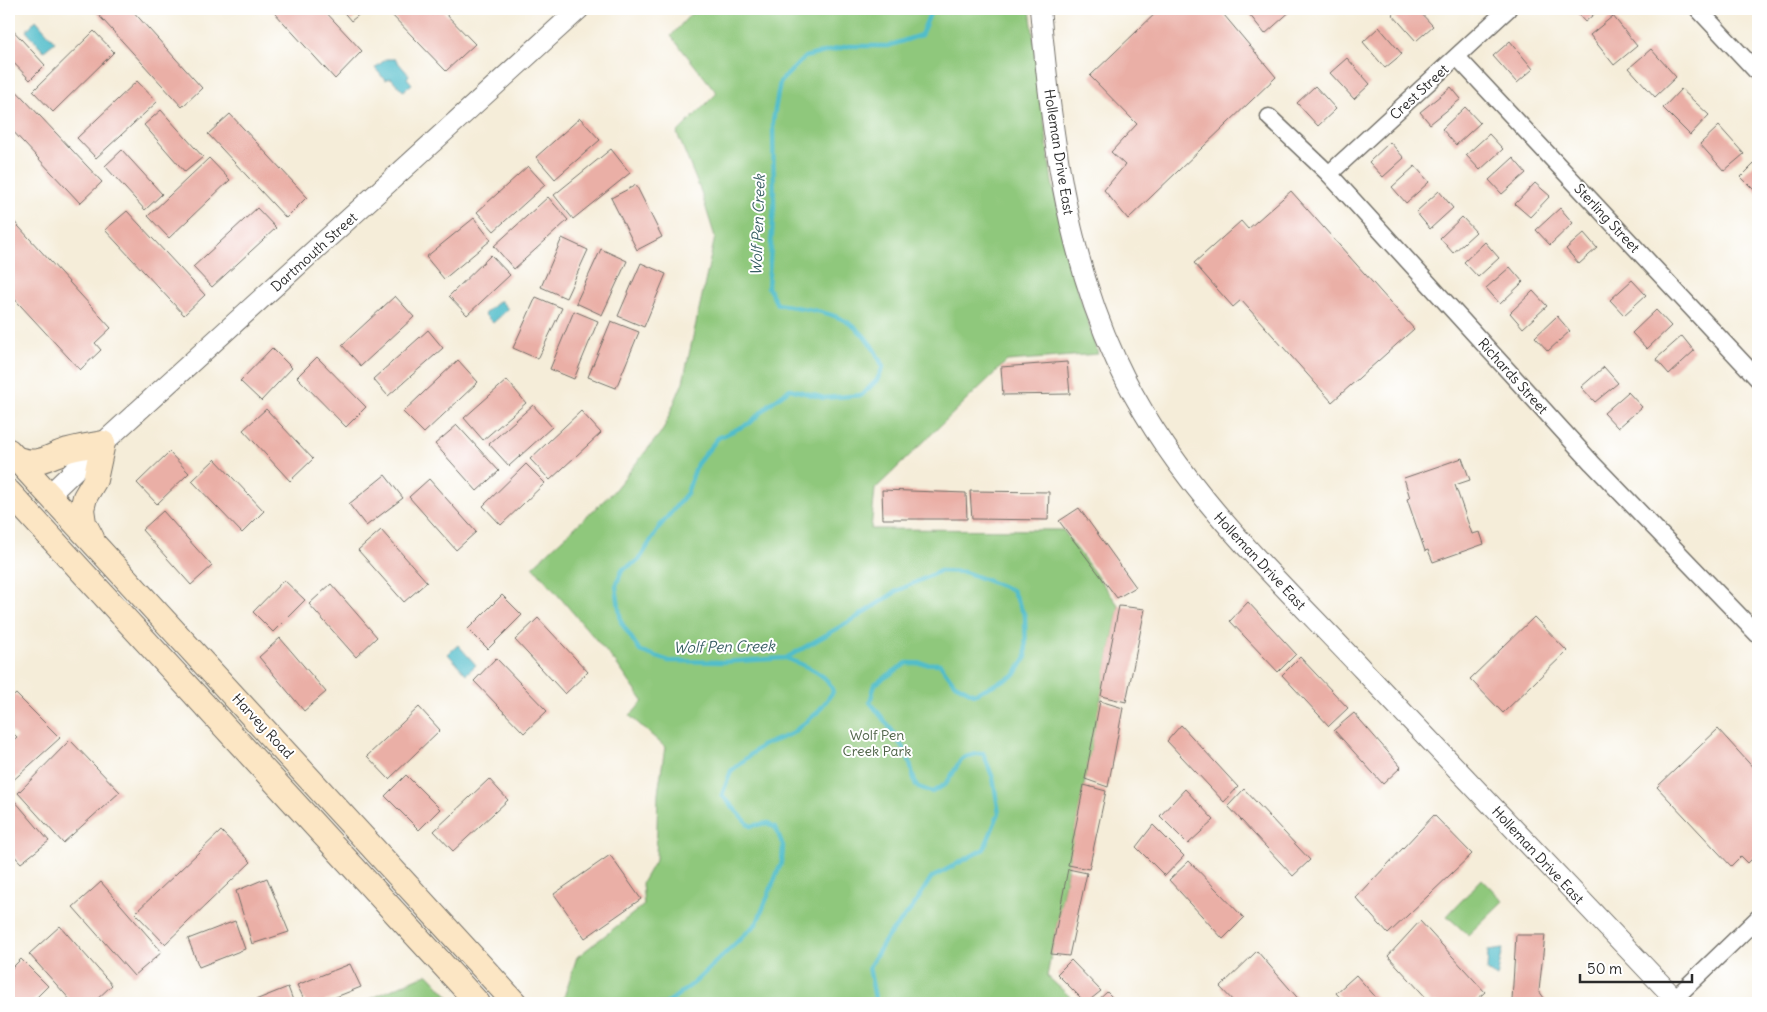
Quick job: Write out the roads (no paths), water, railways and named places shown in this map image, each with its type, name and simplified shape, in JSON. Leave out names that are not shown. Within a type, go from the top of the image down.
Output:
[{"type":"main road","points":[[11,460],[39,462],[66,450],[103,443],[95,480],[85,497],[82,509],[84,522],[95,544]]},
{"type":"main road","name":"Harvey Road","points":[[11,460],[49,495],[95,544],[511,999]]},
{"type":"main road","name":"Harvey Road","points":[[9,492],[70,561],[478,1003]]},
{"type":"main road","points":[[49,495],[52,512],[65,536],[70,561]]},
{"type":"main road","points":[[229,732],[235,728],[246,728],[296,783],[317,785]]},
{"type":"main road","points":[[423,944],[450,954],[495,1000],[511,999]]},
{"type":"street","name":"Dartmouth Street","points":[[49,495],[103,443],[579,9]]},
{"type":"street","name":"Holleman Drive East","points":[[1040,9],[1051,122],[1064,199],[1091,300],[1116,362],[1148,418],[1217,516],[1677,1001]]},
{"type":"street","name":"Crest Street","points":[[1329,174],[1508,9]]},
{"type":"street","points":[[1698,9],[1758,73]]},
{"type":"street","name":"Sterling Street","points":[[1456,57],[1758,379]]},
{"type":"street","name":"Richards Street","points":[[1269,117],[1329,174],[1592,463],[1758,635]]},
{"type":"street","points":[[1677,1001],[1758,918]]},
{"type":"water","points":[[36,20],[55,42],[44,51],[26,31]]},
{"type":"water","points":[[386,59],[395,59],[409,75],[407,78],[412,84],[403,91],[391,78],[385,80],[375,68]]},
{"type":"water","points":[[500,300],[508,309],[493,323],[484,314]]},
{"type":"water","points":[[458,645],[476,665],[466,674],[448,654]]},
{"type":"water","points":[[1503,949],[1497,977],[1487,971],[1488,951]]},
{"type":"waterway","name":"Wolf Pen Creek","points":[[876,1003],[869,967],[888,936],[913,907],[931,878],[984,849],[999,813],[993,778],[983,753],[963,758],[947,783],[932,792],[916,786],[908,756],[891,729],[870,702],[875,684],[907,663],[940,664],[955,684],[974,694],[1015,675],[1026,657],[1025,616],[1012,590],[965,572],[940,571],[897,591],[859,616],[786,658],[722,662],[669,661],[640,651],[621,622],[616,586],[622,570],[639,560],[660,526],[687,493],[697,464],[718,438],[750,423],[771,403],[790,389],[824,398],[862,395],[877,380],[883,367],[874,349],[853,326],[827,314],[777,304],[768,287],[774,207],[773,121],[780,82],[805,57],[848,46],[888,46],[921,35],[932,9]]},
{"type":"waterway","points":[[667,1003],[694,983],[757,923],[782,861],[783,846],[776,828],[768,823],[750,826],[722,795],[731,771],[761,746],[791,734],[817,713],[833,692],[830,685],[821,675],[786,658]]},
{"type":"park label","name":"Wolf Pen Creek Park","points":[[877,744]]}]
